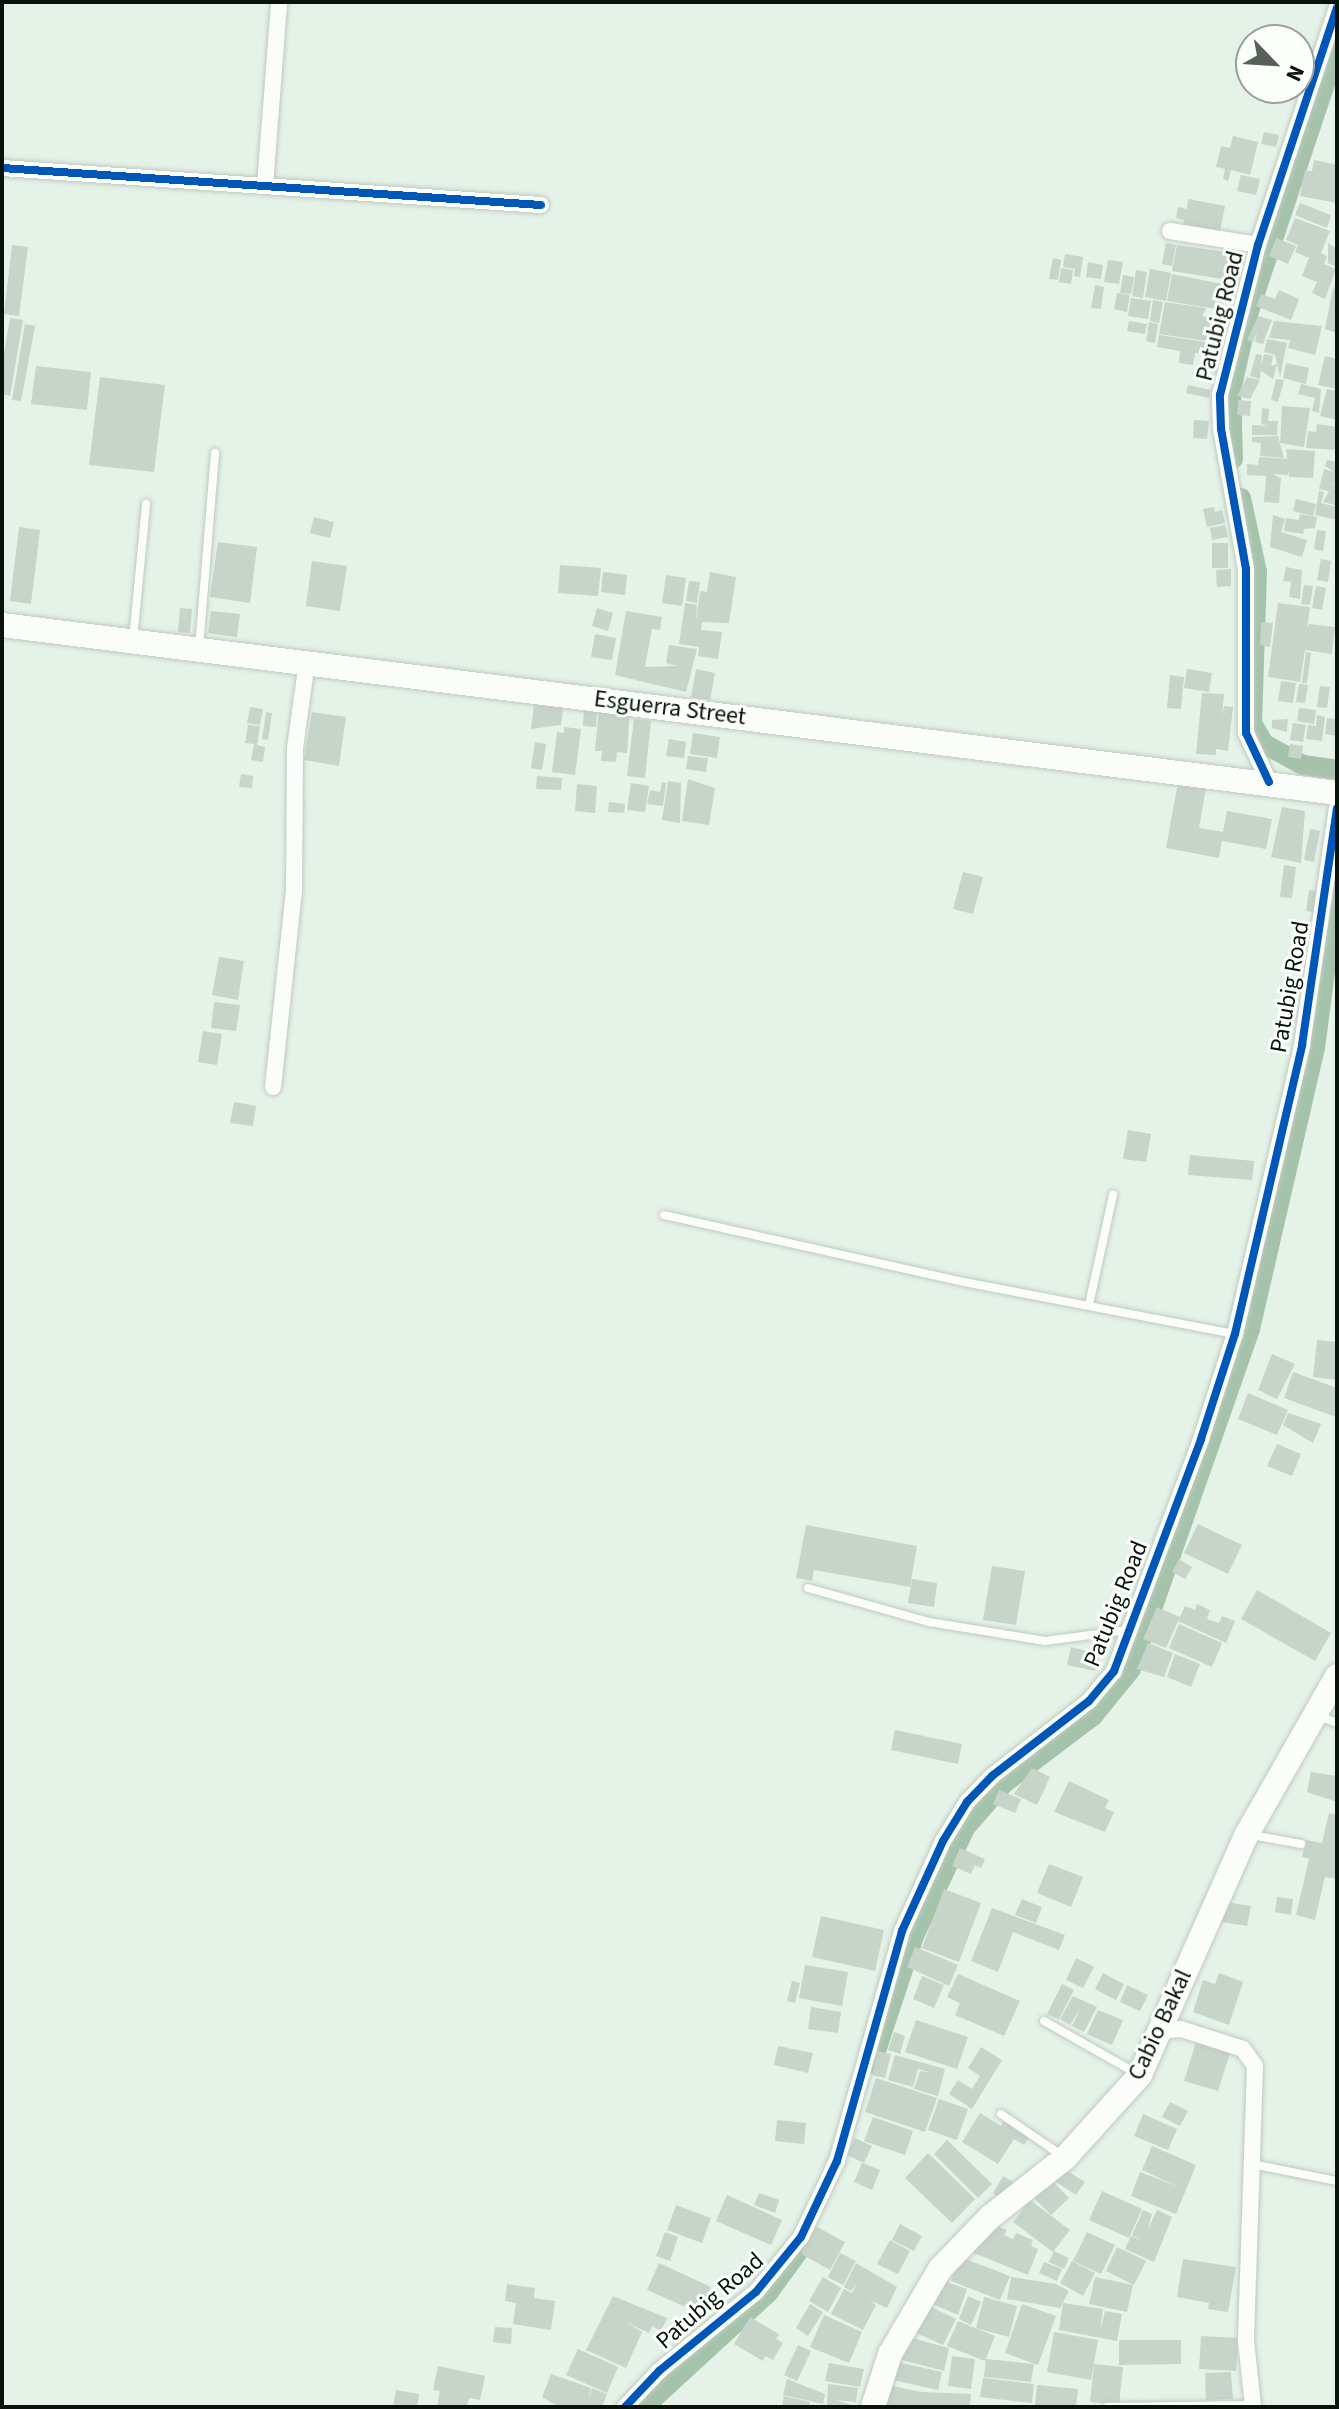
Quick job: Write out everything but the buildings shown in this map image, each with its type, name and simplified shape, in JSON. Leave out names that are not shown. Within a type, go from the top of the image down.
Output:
[{"type":"main road","name":"Esguerra Street","points":[[2,625],[1269,782],[1337,793]]},
{"type":"main road","name":"Cabio Bakal","points":[[873,2407],[890,2354],[940,2269],[990,2217],[1065,2158],[1140,2075],[1247,1834],[1313,1712],[1337,1676]]},
{"type":"street","points":[[265,186],[279,2]]},
{"type":"street","name":"Patubig Road","points":[[1269,782],[1246,733],[1246,569],[1220,417],[1225,363],[1258,245],[1337,8]]},
{"type":"street","points":[[2,168],[541,205]]},
{"type":"street","points":[[1170,231],[1258,245]]},
{"type":"street","points":[[273,1087],[294,891],[295,748],[307,662]]},
{"type":"street","name":"Patubig Road","points":[[625,2407],[659,2371],[756,2292],[801,2237],[837,2161],[902,1931],[943,1841],[967,1802],[992,1776],[1106,1684],[1129,1630],[1235,1334],[1302,1045],[1337,809]]},
{"type":"street","points":[[1159,2031],[1181,2029],[1251,2055],[1252,2164],[1246,2341],[1253,2406]]},
{"type":"lane","points":[[199,649],[215,453]]},
{"type":"lane","points":[[132,641],[146,504]]},
{"type":"lane","points":[[1089,1305],[1113,1195]]},
{"type":"lane","points":[[664,1215],[1235,1334]]},
{"type":"lane","points":[[808,1588],[929,1622],[1045,1641],[1129,1630]]},
{"type":"lane","points":[[1313,1712],[1337,1723]]},
{"type":"lane","points":[[1247,1834],[1301,1844]]},
{"type":"lane","points":[[1044,2021],[1140,2075]]},
{"type":"lane","points":[[1001,2114],[1065,2158]]},
{"type":"lane","points":[[1252,2164],[1337,2181]]},
{"type":"lane","points":[[1107,2407],[1253,2406]]},
{"type":"waterway","points":[[1233,459],[1231,390],[1249,311],[1337,48]]},
{"type":"waterway","points":[[1241,498],[1257,572],[1252,723],[1264,744],[1303,765],[1337,770]]},
{"type":"waterway","points":[[872,2063],[914,1936],[965,1828],[1003,1784],[1093,1716],[1131,1669],[1250,1329],[1315,1048],[1337,880]]},
{"type":"waterway","points":[[644,2407],[768,2293],[800,2249]]},
{"type":"cycle path","points":[[1269,782],[1246,733],[1246,569],[1221,428],[1220,395],[1258,245],[1337,8]]},
{"type":"cycle path","points":[[2,168],[541,205]]},
{"type":"cycle path","points":[[625,2407],[659,2371],[756,2292],[801,2237],[837,2161],[902,1931],[943,1841],[967,1802],[992,1776],[1089,1701],[1114,1671],[1201,1439],[1235,1334],[1302,1045],[1337,809]]}]
